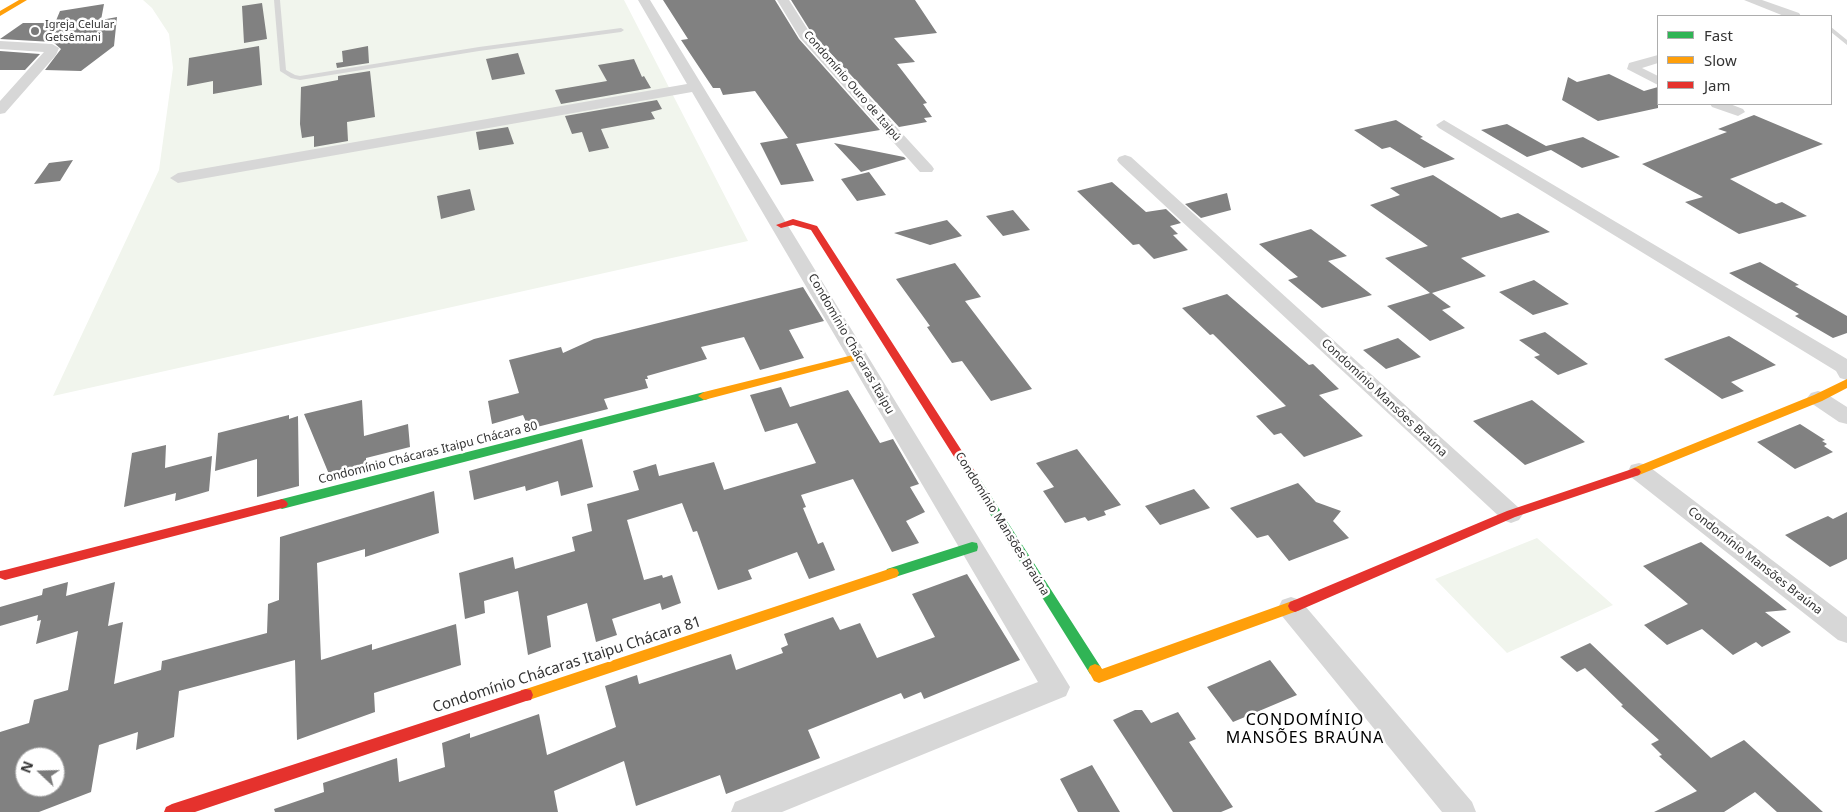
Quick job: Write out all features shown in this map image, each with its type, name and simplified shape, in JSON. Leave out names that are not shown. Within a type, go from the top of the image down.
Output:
[{"type":"street","points":[[0,14],[24,0]]},
{"type":"street","name":"Condomínio Chácaras Itaipu","points":[[644,0],[781,225],[857,357],[1056,687],[746,812]]},
{"type":"street","name":"Condomínio Ouro de Itaipú","points":[[783,0],[806,35],[926,169]]},
{"type":"street","points":[[1750,0],[1792,15]]},
{"type":"street","points":[[0,45],[52,48],[52,52],[0,110]]},
{"type":"street","points":[[1657,59],[1634,66],[1634,69],[1657,80]]},
{"type":"street","points":[[178,178],[697,86]]},
{"type":"street","points":[[1720,105],[1738,112]]},
{"type":"street","points":[[1444,125],[1845,367],[1847,373]]},
{"type":"street","name":"Condomínio Mansões Braúna","points":[[1125,160],[1511,514]]},
{"type":"street","name":"Condomínio Mansões Braúna","points":[[781,225],[793,222],[814,228],[1099,677],[1165,655],[1292,608],[1511,514],[1639,471],[1818,398],[1847,383]]},
{"type":"street","name":"Condomínio Chácaras Itaipu Chácara 80","points":[[5,575],[857,357]]},
{"type":"street","points":[[1818,398],[1847,417]]},
{"type":"street","name":"Condomínio Mansões Braúna","points":[[1639,471],[1847,632]]},
{"type":"street","name":"Condomínio Chácaras Itaipu Chácara 81","points":[[172,812],[972,547]]},
{"type":"street","points":[[1292,608],[1461,812]]},
{"type":"lane","points":[[277,0],[283,71],[293,77],[300,78],[479,49],[621,30]]},
{"type":"lane","points":[[1832,30],[1847,43]]},
{"type":"shaded area","points":[[143,0],[624,0],[748,241],[53,396],[159,170],[173,68],[169,34],[152,8]]},
{"type":"shaded area","points":[[1537,538],[1613,605],[1507,653],[1435,579]]},
{"type":"building","points":[[663,0],[775,0],[799,39],[880,130],[796,144],[814,181],[781,185],[760,143],[788,138],[755,91],[723,95],[720,88],[713,88],[681,40],[688,39]]},
{"type":"building","points":[[791,0],[915,0],[937,33],[894,38],[915,62],[897,64],[927,103],[923,104],[932,117],[924,118],[927,122],[899,127],[811,32]]},
{"type":"building","points":[[262,3],[267,39],[244,43],[242,6]]},
{"type":"building","points":[[104,4],[101,20],[117,17],[114,46],[81,71],[45,70],[61,49],[53,42],[0,39],[23,23],[55,23],[60,11]]},
{"type":"building","points":[[259,46],[262,85],[213,94],[213,81],[187,86],[189,58]]},
{"type":"building","points":[[368,46],[369,63],[337,68],[336,63],[343,62],[342,51]]},
{"type":"building","points":[[0,51],[40,54],[25,70],[0,70]]},
{"type":"building","points":[[518,53],[525,74],[492,80],[486,59]]},
{"type":"building","points":[[634,59],[642,77],[644,76],[651,88],[561,104],[555,90],[607,81],[598,65]]},
{"type":"building","points":[[370,71],[375,117],[347,122],[348,141],[314,147],[314,136],[302,138],[300,124],[301,87],[338,80],[338,76]]},
{"type":"building","points":[[1609,74],[1644,91],[1657,87],[1658,108],[1598,121],[1562,100],[1568,77],[1577,82]]},
{"type":"building","points":[[657,100],[662,109],[651,112],[655,119],[601,129],[609,148],[589,152],[582,132],[572,134],[565,116]]},
{"type":"building","points":[[1754,115],[1823,144],[1730,179],[1776,204],[1782,202],[1807,216],[1739,234],[1685,202],[1703,197],[1642,164],[1727,132],[1718,129]]},
{"type":"building","points":[[1396,120],[1423,137],[1420,138],[1455,159],[1424,168],[1390,147],[1382,149],[1354,130]]},
{"type":"building","points":[[1507,124],[1546,146],[1583,137],[1620,157],[1582,168],[1551,150],[1527,157],[1481,130]]},
{"type":"building","points":[[508,127],[514,144],[479,150],[476,132]]},
{"type":"building","points":[[834,143],[904,157],[906,159],[861,172]]},
{"type":"building","points":[[73,160],[60,181],[34,184],[49,163]]},
{"type":"building","points":[[869,172],[886,195],[857,201],[841,179]]},
{"type":"building","points":[[1433,175],[1501,218],[1518,213],[1550,232],[1461,258],[1486,276],[1432,293],[1451,307],[1442,310],[1465,328],[1430,341],[1387,306],[1430,293],[1385,258],[1428,246],[1370,205],[1400,195],[1390,188]]},
{"type":"building","points":[[1112,182],[1146,212],[1166,209],[1181,223],[1170,226],[1178,234],[1173,235],[1188,250],[1154,259],[1139,244],[1133,245],[1077,191]]},
{"type":"building","points":[[470,189],[475,210],[441,219],[437,196]]},
{"type":"building","points":[[1227,193],[1231,210],[1201,218],[1185,204]]},
{"type":"building","points":[[1013,210],[1030,230],[1003,236],[986,216]]},
{"type":"building","points":[[947,220],[962,236],[930,245],[894,233]]},
{"type":"building","points":[[1311,229],[1347,256],[1328,261],[1372,295],[1322,308],[1288,280],[1298,277],[1259,244]]},
{"type":"building","points":[[1760,262],[1799,285],[1795,286],[1847,316],[1847,333],[1833,338],[1795,316],[1799,314],[1729,273]]},
{"type":"building","points":[[955,263],[981,297],[965,301],[1032,389],[991,401],[962,361],[952,363],[927,327],[930,326],[896,279]]},
{"type":"building","points":[[1534,280],[1569,304],[1533,315],[1499,292]]},
{"type":"building","points":[[803,287],[824,321],[789,330],[804,358],[760,370],[744,337],[701,347],[707,359],[647,376],[648,379],[645,379],[648,388],[604,399],[608,409],[529,429],[523,415],[492,424],[488,401],[519,393],[509,360],[561,347],[563,353],[594,339]]},
{"type":"building","points":[[1227,294],[1309,365],[1313,364],[1339,389],[1319,395],[1363,436],[1304,457],[1281,433],[1274,435],[1256,416],[1286,406],[1213,334],[1210,335],[1182,308]]},
{"type":"building","points":[[1545,332],[1588,364],[1558,375],[1534,357],[1540,355],[1519,340]]},
{"type":"building","points":[[1729,336],[1776,365],[1731,382],[1744,391],[1722,399],[1664,359]]},
{"type":"building","points":[[1398,338],[1421,357],[1386,369],[1363,350]]},
{"type":"building","points":[[781,387],[790,407],[848,390],[880,443],[893,439],[919,484],[910,487],[925,512],[906,521],[919,543],[892,552],[853,479],[801,495],[806,507],[803,508],[818,544],[823,542],[835,570],[809,579],[797,552],[748,570],[752,579],[718,590],[697,531],[693,532],[682,503],[627,520],[644,580],[662,575],[663,578],[672,575],[681,603],[662,610],[660,603],[612,619],[617,635],[596,642],[587,603],[547,616],[551,647],[528,655],[518,591],[484,601],[485,613],[465,619],[459,573],[513,557],[515,569],[575,551],[572,537],[592,531],[587,504],[639,490],[633,471],[656,464],[659,476],[714,462],[724,490],[816,463],[797,423],[765,432],[750,395]]},
{"type":"building","points":[[362,400],[364,436],[408,424],[410,447],[366,458],[366,470],[331,479],[304,414]]},
{"type":"building","points":[[1532,400],[1585,442],[1525,465],[1473,421]]},
{"type":"building","points":[[289,415],[289,419],[298,416],[299,486],[257,497],[257,459],[215,471],[218,433]]},
{"type":"building","points":[[1800,424],[1825,440],[1822,441],[1827,444],[1824,446],[1833,452],[1795,469],[1757,442]]},
{"type":"building","points":[[582,439],[593,487],[561,496],[558,481],[526,491],[525,486],[474,500],[469,471]]},
{"type":"building","points":[[166,445],[165,468],[212,456],[209,491],[175,501],[176,493],[124,507],[132,453]]},
{"type":"building","points":[[1077,449],[1121,505],[1104,511],[1106,515],[1088,521],[1085,517],[1065,523],[1043,491],[1054,487],[1036,463]]},
{"type":"building","points":[[1298,483],[1316,502],[1341,511],[1333,521],[1349,538],[1289,561],[1268,535],[1257,538],[1230,508]]},
{"type":"building","points":[[1194,489],[1210,508],[1160,525],[1145,506]]},
{"type":"building","points":[[434,491],[439,533],[365,557],[365,549],[317,563],[321,660],[372,644],[372,650],[456,624],[461,665],[374,693],[375,712],[297,740],[295,660],[179,691],[174,737],[136,750],[138,732],[99,745],[91,792],[39,812],[0,812],[0,732],[29,723],[34,700],[68,690],[78,631],[36,644],[41,620],[37,621],[38,615],[0,626],[0,607],[42,595],[43,589],[68,582],[66,596],[115,582],[108,626],[123,622],[114,684],[161,670],[162,661],[267,633],[268,604],[279,600],[280,537]]},
{"type":"building","points":[[1847,512],[1847,559],[1830,567],[1785,535],[1828,516],[1833,519]]},
{"type":"building","points":[[1701,542],[1787,610],[1765,612],[1791,632],[1762,647],[1756,642],[1733,655],[1702,629],[1667,645],[1644,625],[1688,604],[1643,566]]},
{"type":"building","points":[[967,574],[1020,660],[924,699],[921,692],[904,699],[901,693],[808,730],[820,758],[726,794],[720,775],[636,806],[624,761],[554,791],[558,812],[275,812],[274,809],[324,792],[323,783],[397,758],[399,782],[445,767],[442,743],[470,733],[470,738],[539,714],[547,755],[616,727],[605,686],[637,675],[639,684],[731,654],[736,670],[783,653],[781,648],[788,645],[784,634],[833,617],[840,630],[860,623],[877,658],[935,637],[912,594]]},
{"type":"building","points":[[1590,643],[1711,758],[1744,740],[1823,812],[1777,812],[1755,792],[1724,812],[1654,812],[1697,791],[1659,756],[1662,755],[1651,744],[1659,740],[1621,706],[1623,705],[1585,668],[1577,672],[1560,657]]},
{"type":"building","points":[[1270,660],[1297,695],[1233,722],[1207,687]]},
{"type":"building","points":[[1135,710],[1142,710],[1151,723],[1178,712],[1196,739],[1189,742],[1233,807],[1221,812],[1173,812],[1113,720]]},
{"type":"building","points":[[1092,765],[1120,812],[1078,812],[1060,779]]},
{"type":"traffic: fast","points":[[282,504],[704,396]]},
{"type":"traffic: fast","points":[[974,479],[1095,670]]},
{"type":"traffic: fast","points":[[892,573],[972,547]]},
{"type":"traffic: slow","points":[[0,14],[24,0]]},
{"type":"traffic: slow","points":[[704,396],[857,357]]},
{"type":"traffic: slow","points":[[1635,472],[1818,398],[1847,383]]},
{"type":"traffic: slow","points":[[526,695],[892,573]]},
{"type":"traffic: slow","points":[[1095,670],[1099,677],[1295,606]]},
{"type":"traffic: jam","points":[[781,225],[793,222],[814,228],[974,479]]},
{"type":"traffic: jam","points":[[1295,606],[1511,514],[1635,472]]},
{"type":"traffic: jam","points":[[5,575],[282,504]]},
{"type":"traffic: jam","points":[[172,812],[526,695]]},
{"type":"place","name":"Igreja Celular Getsêmani","points":[[35,31]]},
{"type":"district","name":"CONDOMÍNIO MANSÕES BRAÚNA","points":[[1305,729]]}]
